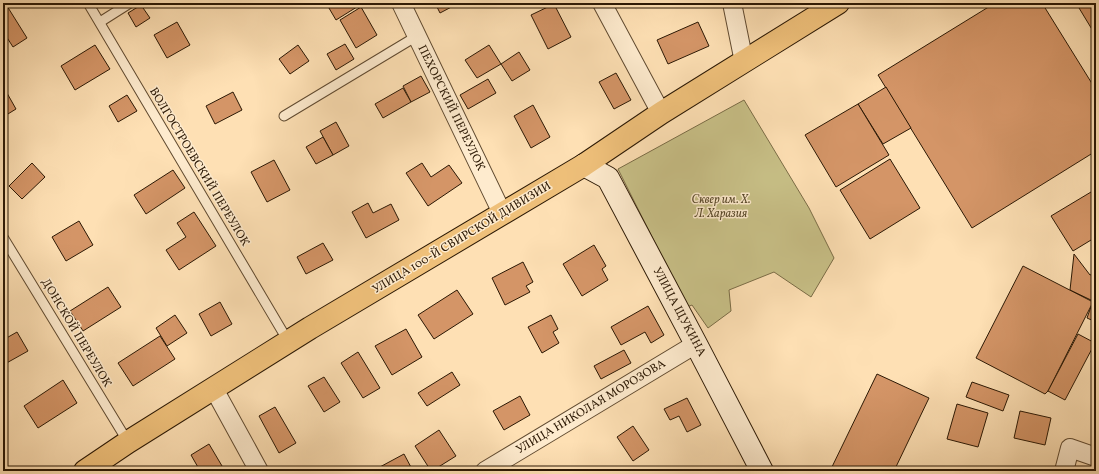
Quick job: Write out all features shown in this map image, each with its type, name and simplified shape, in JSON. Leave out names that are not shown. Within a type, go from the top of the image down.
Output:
[{"type":"main road","name":"УЛИЦА 100-Й СВИРСКОЙ ДИВИЗИИ","points":[[85,471],[128,442],[310,328],[584,165],[661,113],[838,3]]},
{"type":"street","name":"ПЕХОРСКИЙ ПЕРЕУЛОК","points":[[401,3],[502,213]]},
{"type":"street","points":[[602,3],[661,113]]},
{"type":"street","points":[[732,3],[744,62]]},
{"type":"street","name":"УЛИЦА ЩУКИНА","points":[[584,165],[608,178],[762,471]]},
{"type":"street","name":"УЛИЦА НИКОЛАЯ МОРОЗОВА","points":[[485,471],[696,344]]},
{"type":"street","points":[[214,389],[259,471]]},
{"type":"street","points":[[1064,471],[1070,448],[1096,457]]},
{"type":"lane","name":"ВОЛГОСТРОЕВСКИЙ ПЕРЕУЛОК","points":[[88,3],[289,342]]},
{"type":"lane","points":[[100,22],[130,3]]},
{"type":"lane","points":[[284,116],[417,36]]},
{"type":"lane","name":"ДОНСКОЙ ПЕРЕУЛОК","points":[[3,237],[128,442]]},
{"type":"green space","name":"Сквер им. Х. Л. Харазия","points":[[744,100],[809,208],[834,258],[811,297],[774,272],[729,290],[731,311],[708,328],[692,305],[687,307],[618,169]]},
{"type":"building","points":[[326,3],[359,3],[360,5],[336,20]]},
{"type":"building","points":[[435,3],[459,3],[440,13]]},
{"type":"building","points":[[995,3],[1042,3],[1096,90],[1096,151],[972,228],[878,75]]},
{"type":"building","points":[[1076,3],[1096,3],[1096,36]]},
{"type":"building","points":[[554,4],[571,37],[548,49],[531,15]]},
{"type":"building","points":[[141,5],[150,18],[136,27],[128,13]]},
{"type":"building","points":[[7,6],[27,38],[13,47],[6,36],[3,38],[3,9]]},
{"type":"building","points":[[361,7],[377,35],[356,48],[340,20]]},
{"type":"building","points":[[177,22],[190,45],[167,58],[154,35]]},
{"type":"building","points":[[698,22],[709,46],[668,64],[657,40]]},
{"type":"building","points":[[345,44],[354,59],[336,70],[327,54]]},
{"type":"building","points":[[95,45],[110,69],[75,90],[61,66]]},
{"type":"building","points":[[298,45],[309,61],[290,74],[279,59]]},
{"type":"building","points":[[489,45],[501,64],[477,78],[465,60]]},
{"type":"building","points":[[519,52],[530,70],[512,81],[501,64]]},
{"type":"building","points":[[616,73],[631,100],[614,109],[599,82]]},
{"type":"building","points":[[421,76],[430,92],[411,102],[403,86]]},
{"type":"building","points":[[488,79],[496,93],[468,109],[460,95]]},
{"type":"building","points":[[3,86],[16,109],[3,117]]},
{"type":"building","points":[[886,87],[911,128],[883,144],[858,104]]},
{"type":"building","points":[[403,88],[411,102],[383,118],[375,104]]},
{"type":"building","points":[[233,92],[242,110],[215,124],[206,106]]},
{"type":"building","points":[[127,95],[137,111],[118,122],[109,106]]},
{"type":"building","points":[[858,104],[889,155],[836,187],[805,135]]},
{"type":"building","points":[[533,105],[550,137],[531,148],[514,116]]},
{"type":"building","points":[[336,122],[349,146],[333,155],[320,131]]},
{"type":"building","points":[[323,137],[333,155],[316,164],[306,147]]},
{"type":"building","points":[[890,159],[920,208],[870,239],[840,190]]},
{"type":"building","points":[[274,160],[290,190],[267,202],[251,172]]},
{"type":"building","points":[[32,163],[45,177],[22,199],[9,186]]},
{"type":"building","points":[[422,163],[431,177],[449,165],[462,183],[428,206],[406,173]]},
{"type":"building","points":[[173,170],[185,188],[146,214],[134,195]]},
{"type":"building","points":[[1096,189],[1096,237],[1073,251],[1051,216]]},
{"type":"building","points":[[368,203],[373,213],[391,204],[399,220],[366,238],[352,212]]},
{"type":"building","points":[[194,212],[216,246],[179,270],[166,250],[186,237],[177,223]]},
{"type":"building","points":[[79,221],[93,245],[66,261],[52,237]]},
{"type":"building","points":[[323,243],[333,260],[306,274],[297,257]]},
{"type":"building","points":[[594,245],[606,266],[602,269],[608,280],[582,296],[563,264]]},
{"type":"building","points":[[1074,254],[1090,275],[1096,273],[1096,322],[1087,318],[1093,301],[1070,290]]},
{"type":"building","points":[[523,262],[533,282],[526,286],[530,292],[505,305],[492,278]]},
{"type":"building","points":[[1023,266],[1093,302],[1048,391],[1045,394],[976,358]]},
{"type":"building","points":[[108,287],[121,307],[83,331],[70,311]]},
{"type":"building","points":[[457,290],[473,314],[434,339],[418,315]]},
{"type":"building","points":[[220,302],[232,324],[211,336],[199,314]]},
{"type":"building","points":[[648,306],[664,335],[651,343],[645,332],[621,345],[611,327]]},
{"type":"building","points":[[175,315],[187,333],[167,346],[156,328]]},
{"type":"building","points":[[551,315],[558,329],[553,332],[559,343],[542,353],[528,327]]},
{"type":"building","points":[[406,329],[422,357],[392,375],[375,346]]},
{"type":"building","points":[[17,332],[28,351],[3,365],[3,340]]},
{"type":"building","points":[[1078,334],[1095,343],[1065,400],[1048,391]]},
{"type":"building","points":[[160,336],[175,359],[133,386],[118,363]]},
{"type":"building","points":[[624,350],[631,363],[601,379],[594,366]]},
{"type":"building","points":[[358,352],[380,388],[363,398],[341,363]]},
{"type":"building","points":[[452,372],[460,385],[427,406],[418,393]]},
{"type":"building","points":[[877,374],[929,398],[894,471],[830,471]]},
{"type":"building","points":[[324,377],[340,402],[324,412],[308,386]]},
{"type":"building","points":[[63,380],[77,403],[38,428],[24,406]]},
{"type":"building","points":[[972,382],[1009,395],[1003,411],[966,397]]},
{"type":"building","points":[[520,396],[530,415],[504,430],[493,411]]},
{"type":"building","points":[[687,398],[701,425],[687,432],[679,416],[670,420],[664,409]]},
{"type":"building","points":[[957,404],[988,413],[978,447],[947,439]]},
{"type":"building","points":[[275,407],[296,443],[279,453],[259,416]]},
{"type":"building","points":[[1020,411],[1051,418],[1045,445],[1014,438]]},
{"type":"building","points":[[633,426],[649,450],[633,461],[617,437]]},
{"type":"building","points":[[439,430],[456,456],[431,471],[415,446]]},
{"type":"building","points":[[209,444],[225,471],[196,471],[199,469],[191,455]]},
{"type":"building","points":[[404,454],[413,471],[380,471],[378,468]]}]
